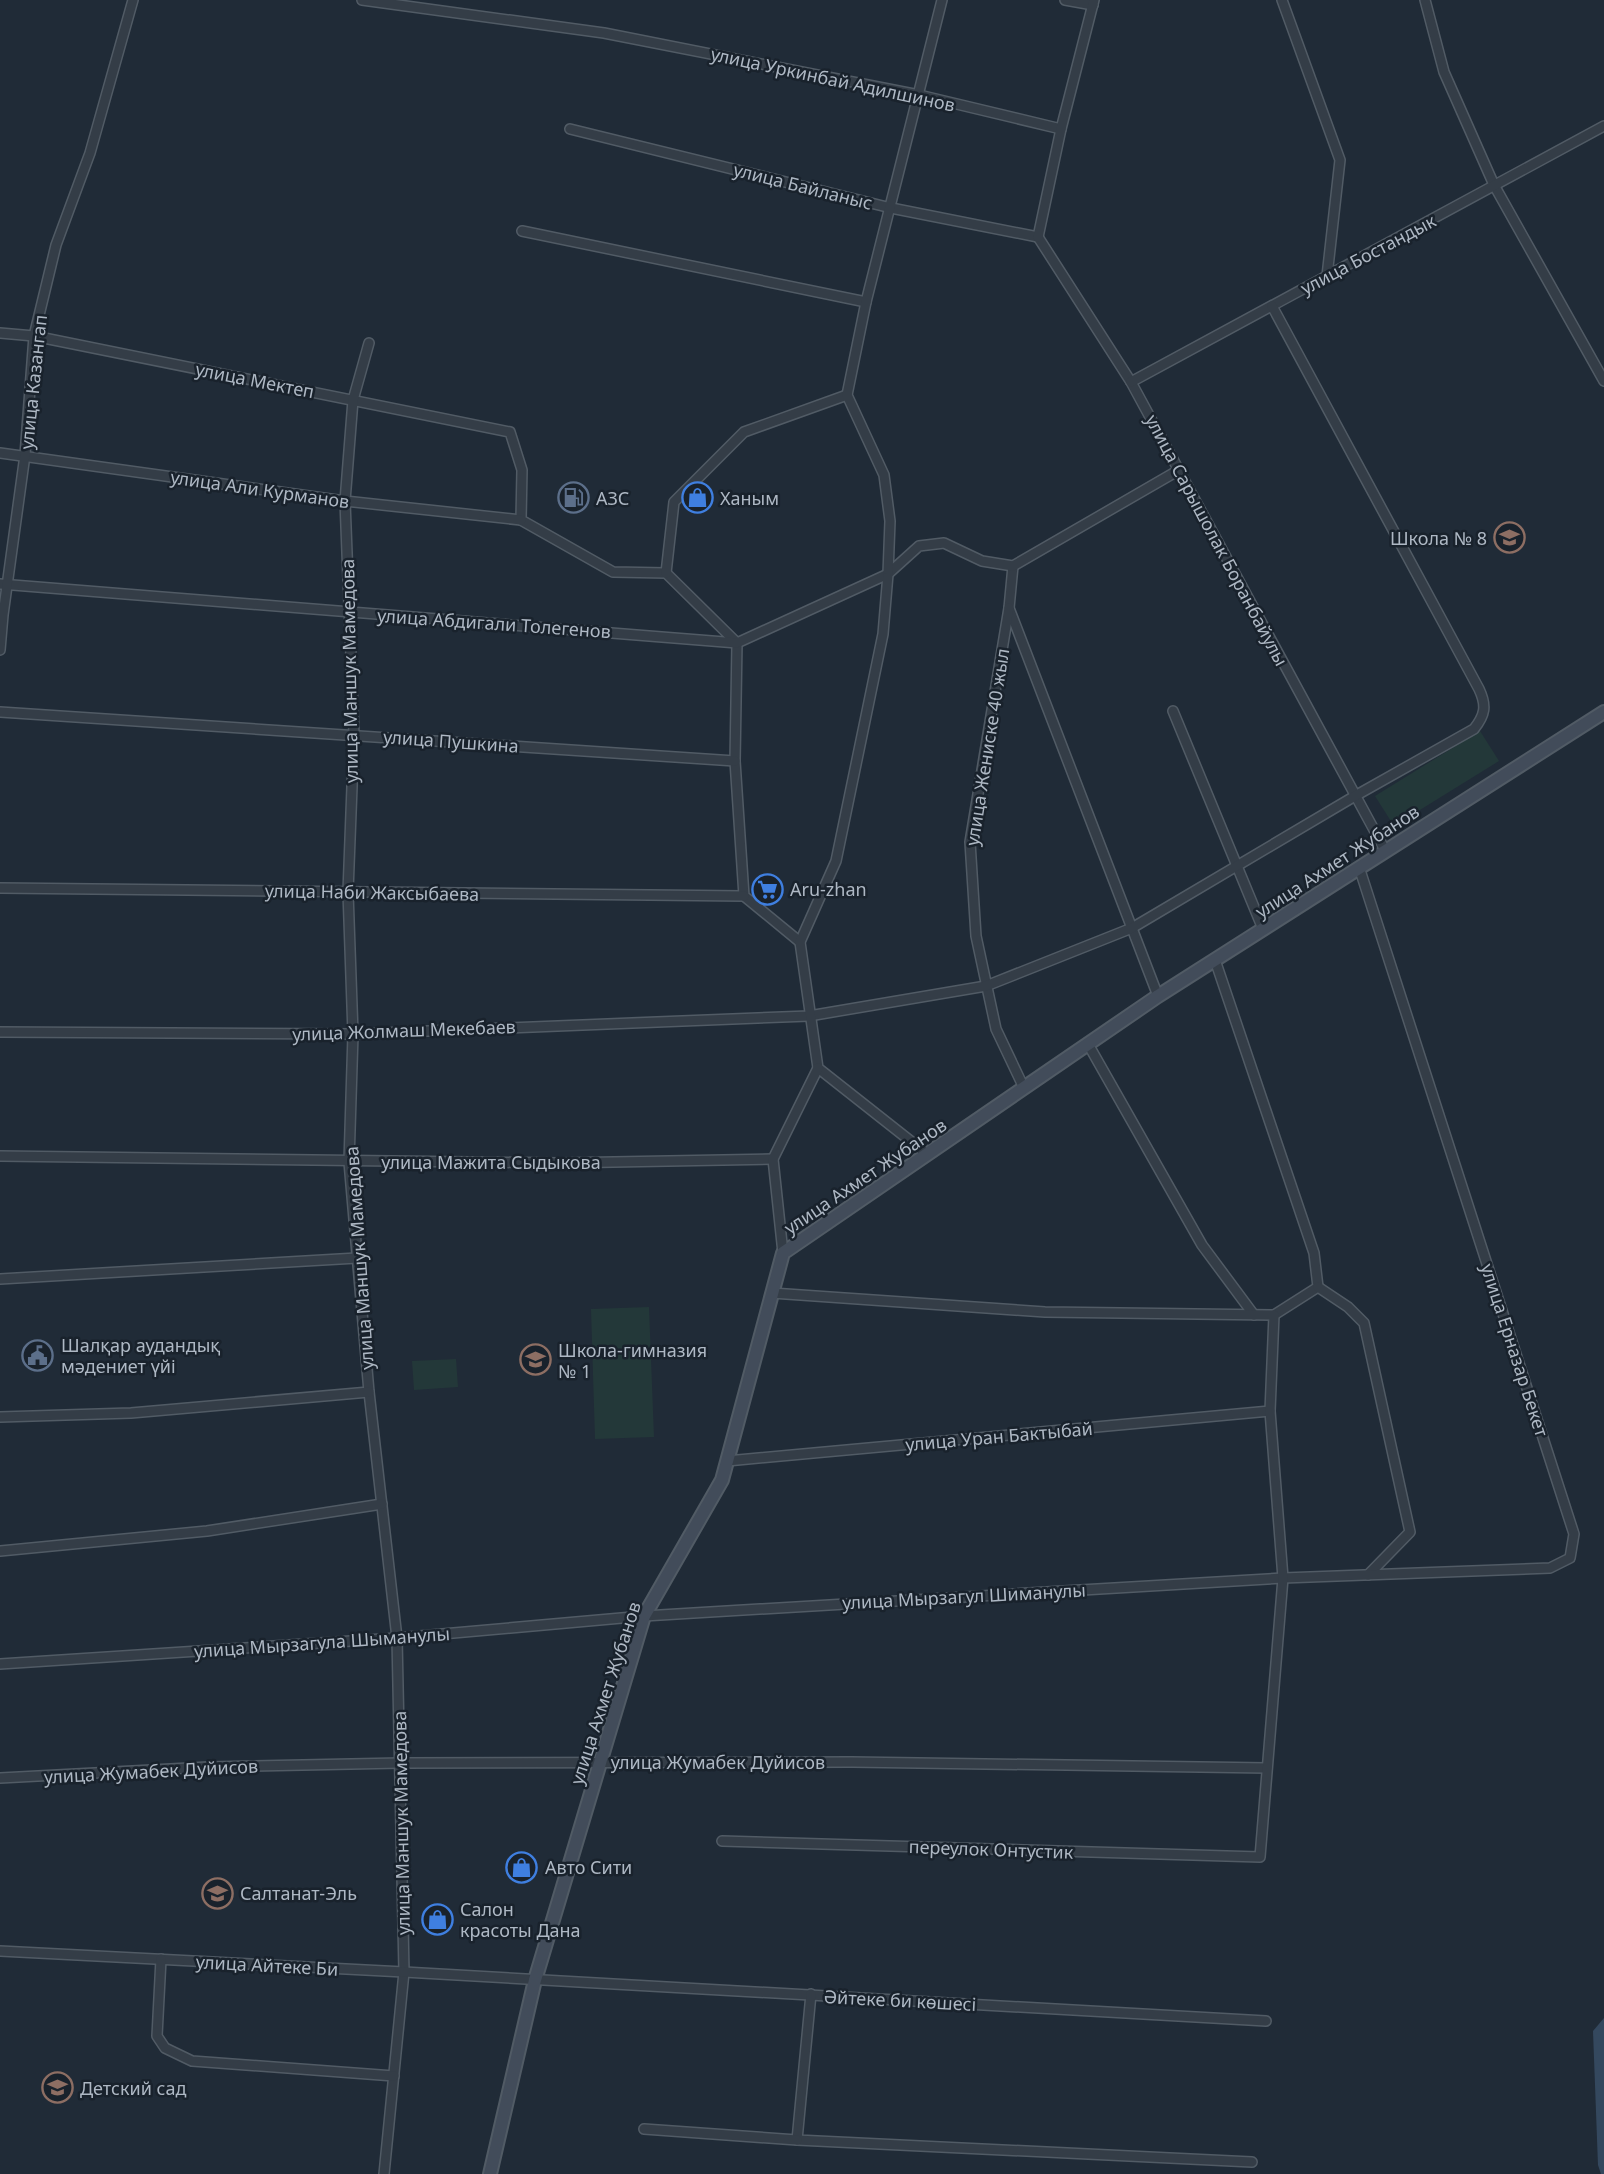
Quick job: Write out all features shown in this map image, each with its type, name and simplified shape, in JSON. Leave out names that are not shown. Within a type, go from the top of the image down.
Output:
[{"type":"main road","name":"улица Ахмет Жубанов","points":[[490,2174],[535,1979],[644,1616],[722,1480],[783,1253],[1158,996],[1604,712]]},
{"type":"street","name":"улица Казангап","points":[[0,650],[4,584],[25,456],[34,336],[56,245],[90,153],[133,0]]},
{"type":"street","name":"улица Уркинбай Адилшинов","points":[[362,0],[604,33],[919,95],[1061,129]]},
{"type":"street","points":[[783,1253],[773,1159],[818,1068],[808,1016],[800,942],[836,861],[883,634],[888,574],[890,521],[884,475],[847,395],[866,302],[942,0]]},
{"type":"street","points":[[1038,237],[1061,129],[1094,3],[1065,0]]},
{"type":"street","points":[[1282,0],[1340,160],[1328,276]]},
{"type":"street","points":[[1425,0],[1444,72],[1494,185],[1604,381]]},
{"type":"street","name":"улица Бостандык","points":[[1131,382],[1604,126]]},
{"type":"street","name":"улица Байланыс","points":[[570,129],[891,208],[1038,237]]},
{"type":"street","points":[[522,232],[866,302]]},
{"type":"street","name":"улица Сарышолак Боранбайулы","points":[[1038,237],[1131,382],[1385,850]]},
{"type":"street","name":"улица Жолмаш Мекебаев","points":[[0,1031],[353,1034],[808,1016],[986,986],[1132,928],[1474,729],[1485,710],[1479,689],[1272,306]]},
{"type":"street","name":"улица Мектеп","points":[[0,333],[34,336],[510,432],[522,470],[521,520]]},
{"type":"street","name":"улица Маншук Мамедова","points":[[369,343],[353,400],[345,501],[354,734],[348,892],[353,1034],[349,1162],[369,1392],[397,1638],[404,1972],[384,2174]]},
{"type":"street","points":[[666,573],[674,502],[744,432],[847,395]]},
{"type":"street","name":"улица Али Курманов","points":[[0,453],[345,501],[521,520]]},
{"type":"street","points":[[737,642],[888,574],[919,546],[944,543],[982,561],[1013,566],[1178,470]]},
{"type":"street","points":[[521,520],[614,572],[666,573],[737,642],[735,761],[744,896],[800,942]]},
{"type":"street","name":"улица Жениске 40 жыл","points":[[1013,566],[1009,608],[970,842],[976,936],[986,986],[996,1029],[1024,1088]]},
{"type":"street","name":"улица Абдигали Толегенов","points":[[4,584],[737,642]]},
{"type":"street","points":[[1009,608],[1158,996]]},
{"type":"street","points":[[1173,711],[1263,929]]},
{"type":"street","name":"улица Пушкина","points":[[0,712],[735,761]]},
{"type":"street","name":"улица Ерназар Бекет","points":[[1283,1578],[1550,1568],[1570,1558],[1574,1534],[1359,867]]},
{"type":"street","name":"улица Наби Жаксыбаева","points":[[0,888],[744,896]]},
{"type":"street","points":[[1215,960],[1314,1253],[1318,1287],[1348,1307],[1364,1323],[1410,1532],[1368,1575]]},
{"type":"street","points":[[1088,1044],[1202,1245],[1254,1315]]},
{"type":"street","points":[[818,1068],[927,1154]]},
{"type":"street","name":"улица Мажита Сыдыкова","points":[[0,1157],[559,1163],[773,1159]]},
{"type":"street","points":[[0,1279],[357,1258]]},
{"type":"street","points":[[772,1293],[1045,1312],[1274,1315],[1318,1287]]},
{"type":"street","points":[[1268,1768],[1283,1578],[1270,1411],[1274,1315]]},
{"type":"street","points":[[0,1417],[131,1413],[369,1392]]},
{"type":"street","name":"улица Уран Бактыбай","points":[[727,1461],[1270,1411]]},
{"type":"street","points":[[0,1551],[207,1531],[382,1504]]},
{"type":"street","name":"улица Мырзагул Шиманулы","points":[[644,1616],[1283,1578]]},
{"type":"street","name":"улица Мырзагула Шыманулы","points":[[0,1664],[397,1638],[644,1616]]},
{"type":"street","name":"улица Жумабек Дуйисов","points":[[0,1778],[208,1767],[400,1763],[852,1762],[1268,1768]]},
{"type":"street","name":"переулок Онтустик","points":[[722,1841],[1260,1857],[1268,1768]]},
{"type":"street","name":"улица Айтеке Би","points":[[0,1951],[535,1979]]},
{"type":"street","points":[[161,1959],[157,2036],[165,2048],[192,2061],[394,2076]]},
{"type":"street","name":"Әйтеке би көшесі","points":[[535,1979],[1266,2021]]},
{"type":"street","points":[[797,2140],[811,1994]]},
{"type":"street","points":[[644,2129],[797,2140],[1252,2162]]},
{"type":"green space","points":[[1480,731],[1499,761],[1394,826],[1375,796]]},
{"type":"green space","points":[[649,1307],[654,1437],[595,1439],[591,1309]]},
{"type":"green space","points":[[456,1359],[458,1387],[414,1390],[412,1361]]},
{"type":"water","points":[[1604,2018],[1604,2174],[1601,2174],[1598,2165],[1593,2031]]},
{"type":"place","name":"АЗС","points":[[573,498]]},
{"type":"place","name":"Ханым","points":[[697,498]]},
{"type":"place","name":"Школа № 8","points":[[1510,538]]},
{"type":"place","name":"Aru-zhan","points":[[767,889]]},
{"type":"place","name":"Шалқар аудандық мәдениет үйі","points":[[38,1355]]},
{"type":"place","name":"Школа-гимназия № 1","points":[[535,1360]]},
{"type":"place","name":"Авто Сити","points":[[522,1867]]},
{"type":"place","name":"Салтанат-Эль","points":[[217,1893]]},
{"type":"place","name":"Салон красоты Дана","points":[[437,1919]]},
{"type":"place","name":"Детский сад","points":[[57,2088]]}]
